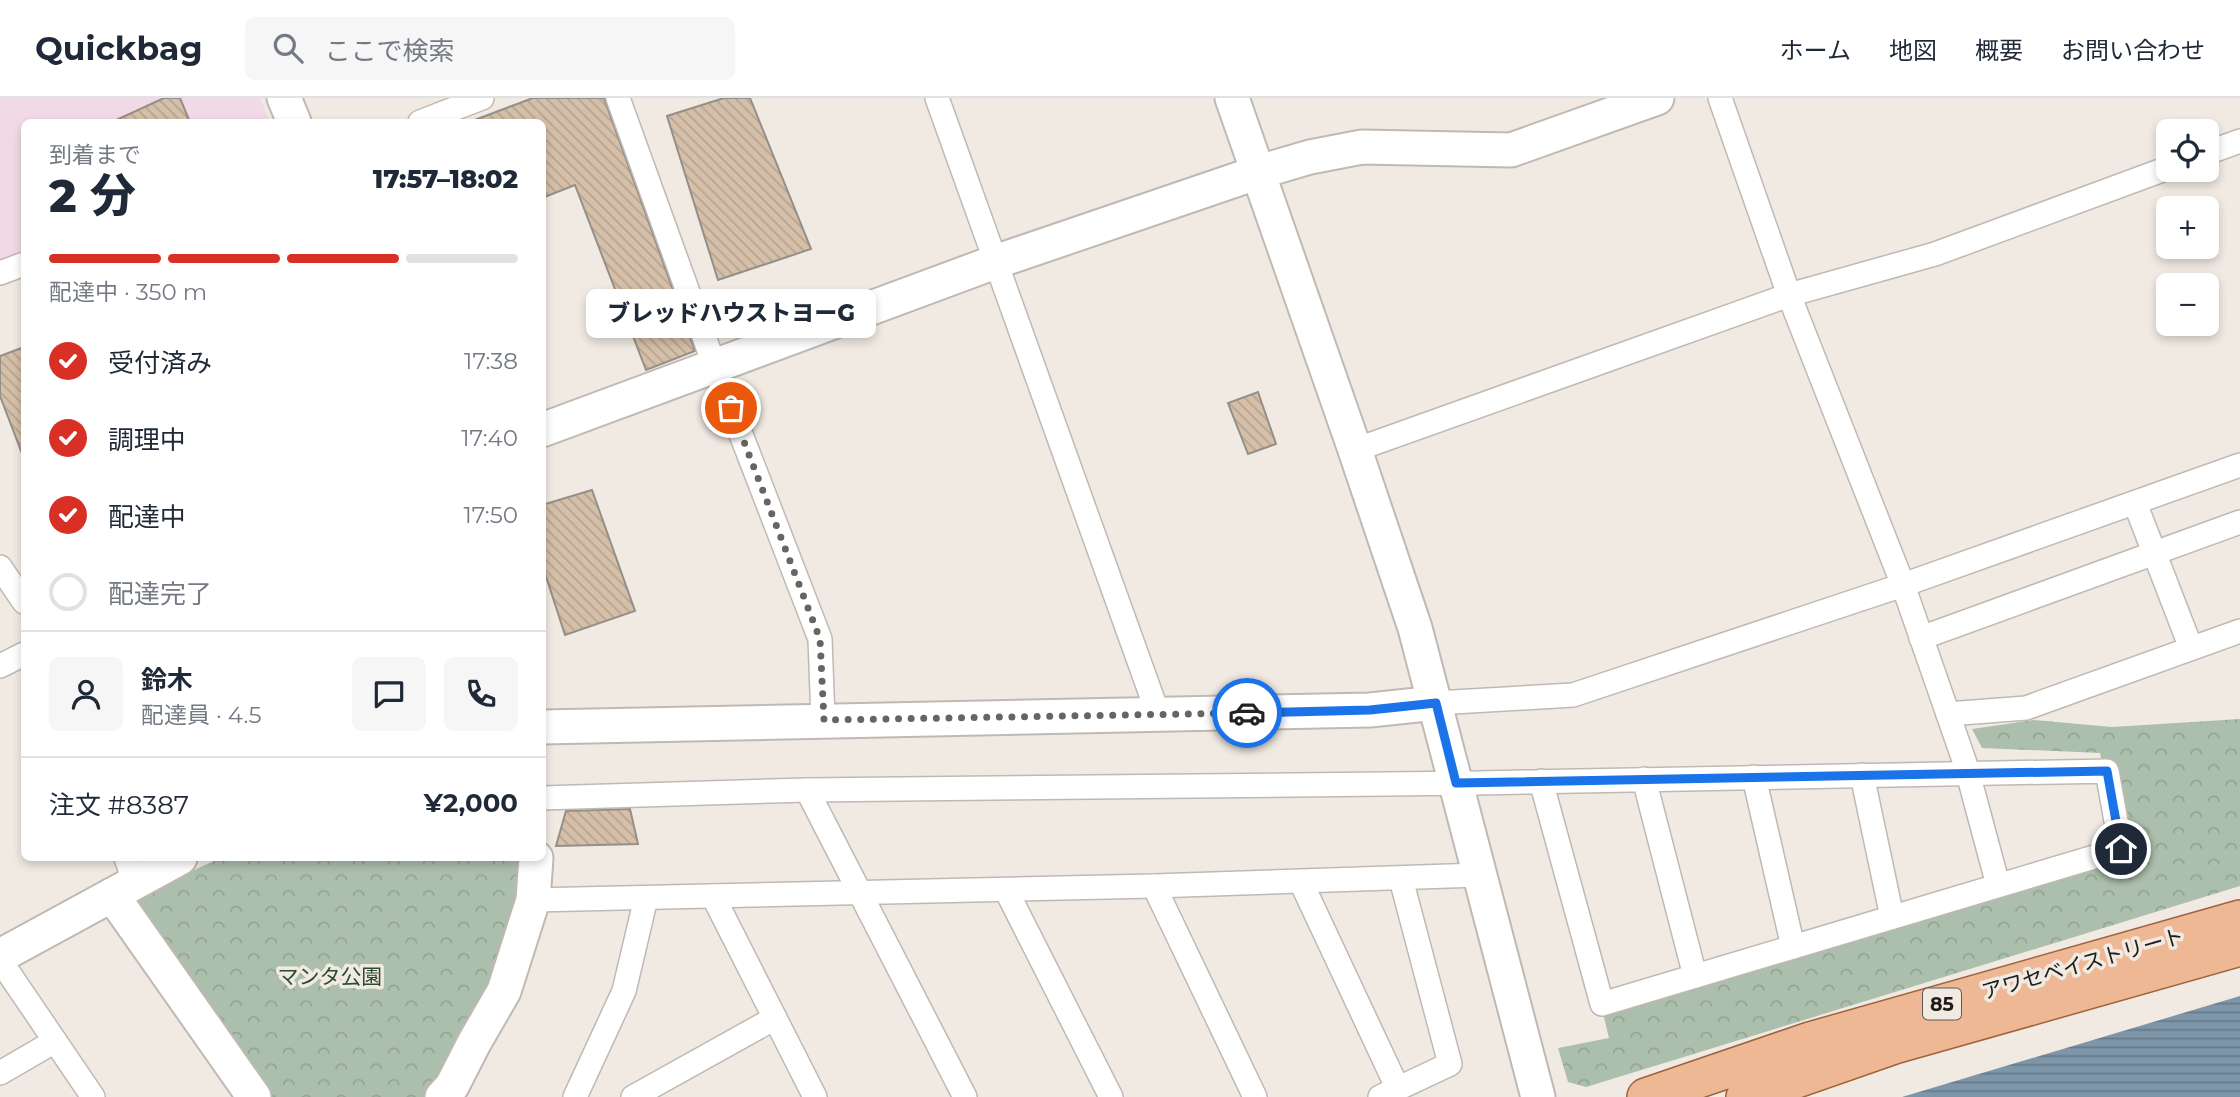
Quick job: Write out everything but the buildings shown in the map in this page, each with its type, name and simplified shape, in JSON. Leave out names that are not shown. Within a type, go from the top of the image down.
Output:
[{"type":"main road","name":"アワセベイストリート","points":[[1646,1097],[1810,1041],[2240,919]]},
{"type":"main road","name":"アワセベイストリート","points":[[1745,1097],[1894,1045],[2240,947]]},
{"type":"street","points":[[284,98],[293,119]]},
{"type":"street","points":[[428,119],[482,98]]},
{"type":"street","points":[[618,98],[715,367],[820,639],[824,720]]},
{"type":"street","points":[[937,98],[1158,714]]},
{"type":"street","points":[[1232,98],[1415,628],[1538,1097]]},
{"type":"street","points":[[546,429],[995,262],[1259,172],[1310,157],[1362,147],[1511,150],[1657,98]]},
{"type":"street","points":[[1720,98],[1789,295],[1903,585],[1968,773],[1998,885]]},
{"type":"street","points":[[2219,149],[2240,141]]},
{"type":"street","points":[[1355,450],[1789,295],[1935,254],[2156,171]]},
{"type":"street","points":[[0,272],[21,265]]},
{"type":"street","points":[[546,727],[1370,710],[1436,703],[1573,695],[1903,585],[2240,466]]},
{"type":"street","points":[[2135,503],[2191,648]]},
{"type":"street","points":[[1921,638],[2240,522]]},
{"type":"street","points":[[0,567],[21,598]]},
{"type":"street","points":[[1948,714],[2026,708],[2240,631]]},
{"type":"street","points":[[0,666],[21,656]]},
{"type":"street","points":[[546,798],[807,790],[1456,783],[1541,781],[1644,779],[1754,778],[1968,773],[2107,771],[2121,849],[1602,1004],[1541,781]]},
{"type":"street","points":[[1862,775],[1892,917]]},
{"type":"street","points":[[1754,778],[1793,947]]},
{"type":"street","points":[[1644,779],[1695,976]]},
{"type":"street","points":[[807,790],[965,1097]]},
{"type":"street","points":[[93,1097],[0,958],[124,879],[172,861]]},
{"type":"street","points":[[442,1097],[452,1086],[504,991],[533,900],[536,861]]},
{"type":"street","points":[[533,900],[860,894],[1479,875]]},
{"type":"street","points":[[124,879],[254,1097]]},
{"type":"street","points":[[1301,882],[1389,1093],[1450,1064],[1401,879]]},
{"type":"street","points":[[1154,886],[1255,1097]]},
{"type":"street","points":[[1006,890],[1111,1097]]},
{"type":"street","points":[[713,896],[815,1097]]},
{"type":"street","points":[[575,1097],[624,991],[646,898]]},
{"type":"street","points":[[632,1097],[775,1018]]},
{"type":"street","points":[[0,1073],[55,1041]]},
{"type":"shaded area","points":[[0,98],[164,98],[118,119],[21,119],[21,256],[0,264]]},
{"type":"shaded area","points":[[180,98],[260,98],[269,119],[189,119]]},
{"type":"green space","points":[[2240,719],[2240,886],[1586,1087],[1568,1082],[1558,1048],[1609,1038],[1601,1005],[2120,853],[2100,753],[1982,748],[1972,729],[2034,720],[2112,727]]},
{"type":"green space","name":"マンタ公園","points":[[214,861],[524,861],[499,987],[435,1097],[265,1097],[134,898]]},
{"type":"water","points":[[2240,996],[2240,1097],[1902,1097]]},
{"type":"way so far","points":[[731,408],[820,639],[824,720],[1247,713]]},
{"type":"place","name":"ブレッドハウストヨーG","points":[[731,408]]},
{"type":"route","points":[[1247,713],[1370,710],[1436,703],[1456,783],[2107,771],[2121,849]]}]
